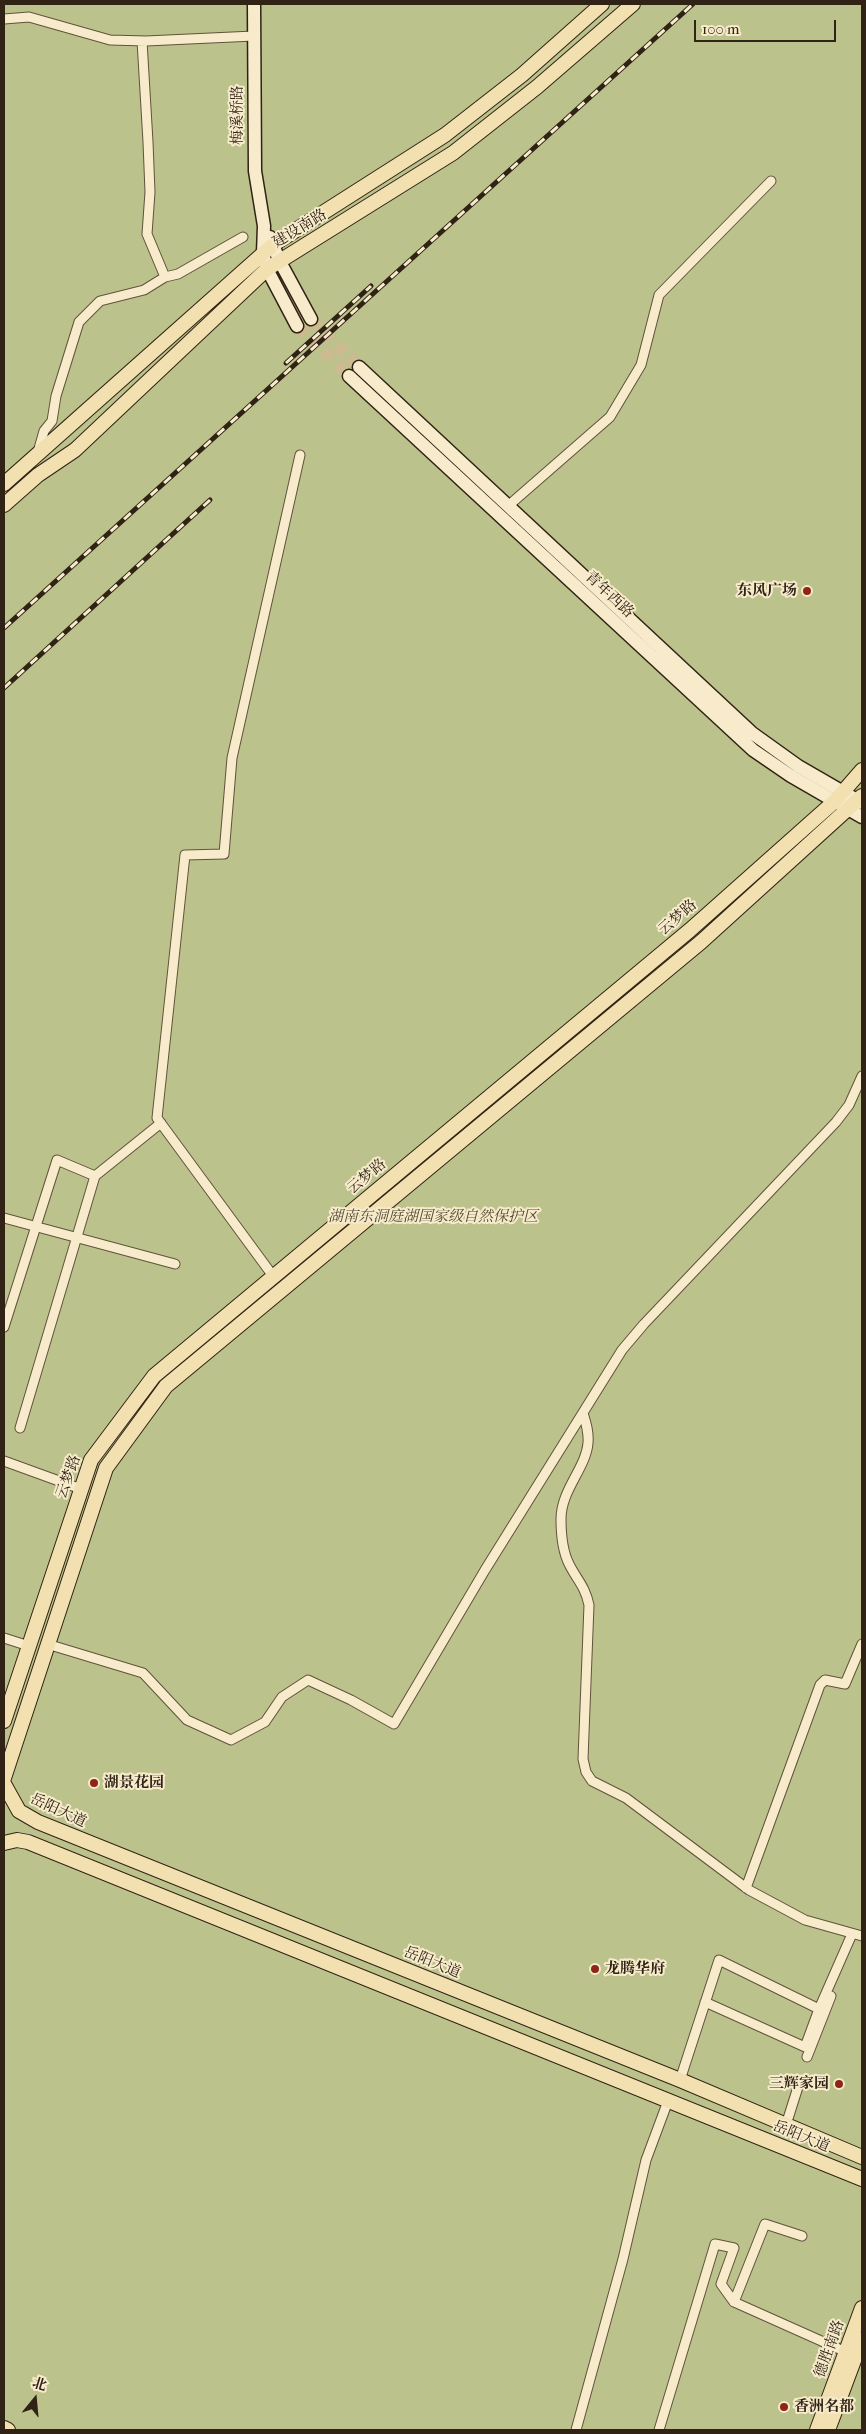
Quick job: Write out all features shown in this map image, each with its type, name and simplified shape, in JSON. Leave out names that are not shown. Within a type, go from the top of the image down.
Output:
[{"type":"main road","name":"梅溪桥路","points":[[254,4],[255,171],[264,226]]},
{"type":"main road","name":"建设南路","points":[[4,505],[38,475],[75,450],[273,264],[381,200],[453,153],[538,87],[633,4]]},
{"type":"main road","name":"建设南路","points":[[4,484],[274,244],[445,135],[522,75],[597,5]]},
{"type":"main road","points":[[264,226],[263,253],[273,264],[310,319]]},
{"type":"main road","points":[[264,226],[274,244],[273,264],[297,326]]},
{"type":"main road","name":"青年西路","points":[[839,797],[752,733],[508,506],[354,372],[753,750],[791,776],[839,797],[858,802],[862,817]]},
{"type":"main road","name":"云梦路","points":[[4,1721],[91,1460],[154,1376],[690,930],[839,797],[862,770]]},
{"type":"main road","points":[[4,1778],[106,1468],[166,1386],[701,942],[858,802]]},
{"type":"main road","name":"岳阳大道","points":[[4,1784],[19,1812],[38,1822],[680,2080],[862,2157]]},
{"type":"main road","name":"岳阳大道","points":[[4,1843],[17,1840],[28,1842],[862,2179]]},
{"type":"main road","name":"德胜南路","points":[[817,2430],[862,2308]]},
{"type":"main road","name":"德胜南路","points":[[828,2430],[862,2339]]},
{"type":"main road","points":[[4,2428],[8,2430]]},
{"type":"street","points":[[4,19],[29,17],[110,40],[220,39],[254,36]]},
{"type":"street","points":[[142,41],[149,150],[150,192],[147,234],[165,277]]},
{"type":"street","points":[[508,506],[610,417],[641,365],[660,295],[771,181]]},
{"type":"street","points":[[38,454],[44,431],[52,421],[56,396],[79,322],[100,301],[144,290],[165,277],[178,274],[243,237]]},
{"type":"street","points":[[273,1276],[157,1118],[185,855],[224,854],[232,758],[300,455]]},
{"type":"street","points":[[47,1644],[143,1673],[187,1720],[231,1740],[265,1722],[282,1698],[308,1680],[351,1700],[394,1724],[485,1570],[611,1366],[634,1335],[836,1122],[849,1105],[862,1076]]},
{"type":"street","points":[[20,1428],[95,1176],[161,1123]]},
{"type":"street","points":[[4,1327],[6,1311],[36,1228],[57,1160],[95,1176]]},
{"type":"street","points":[[4,1218],[175,1264]]},
{"type":"street","points":[[583,1413],[588,1430],[588,1446],[561,1506],[561,1521],[566,1556],[586,1591],[589,1605],[583,1759],[586,1772],[592,1781],[626,1798],[746,1888],[805,1920],[862,1936]]},
{"type":"street","points":[[4,1461],[81,1489]]},
{"type":"street","points":[[4,1638],[29,1646]]},
{"type":"street","points":[[746,1888],[820,1685],[825,1680],[845,1684],[862,1644]]},
{"type":"street","points":[[705,2002],[805,2047],[852,1934]]},
{"type":"street","points":[[807,2057],[850,1945],[852,1934]]},
{"type":"street","points":[[680,2080],[718,1960],[819,2010]]},
{"type":"street","points":[[786,2124],[798,2087]]},
{"type":"street","points":[[576,2430],[620,2268],[646,2160],[668,2101]]},
{"type":"street","points":[[734,2302],[765,2224],[802,2236]]},
{"type":"street","points":[[660,2430],[715,2244],[734,2248],[721,2284],[734,2302],[846,2352]]},
{"type":"green space","name":"湖南东洞庭湖国家级自然保护区","points":[[4,4],[862,4],[862,2430],[4,2430]]},
{"type":"tunnel","points":[[311,319],[359,367]]},
{"type":"tunnel","points":[[297,326],[349,376]]},
{"type":"railway","points":[[4,628],[693,4]]},
{"type":"railway","points":[[286,363],[371,286]]},
{"type":"railway","points":[[4,688],[210,500]]},
{"type":"place","name":"东风广场","points":[[807,591]]},
{"type":"place","name":"湖景花园","points":[[94,1783]]},
{"type":"place","name":"龙腾华府","points":[[595,1969]]},
{"type":"place","name":"三辉家园","points":[[839,2084]]},
{"type":"place","name":"香洲名都","points":[[784,2407]]}]
